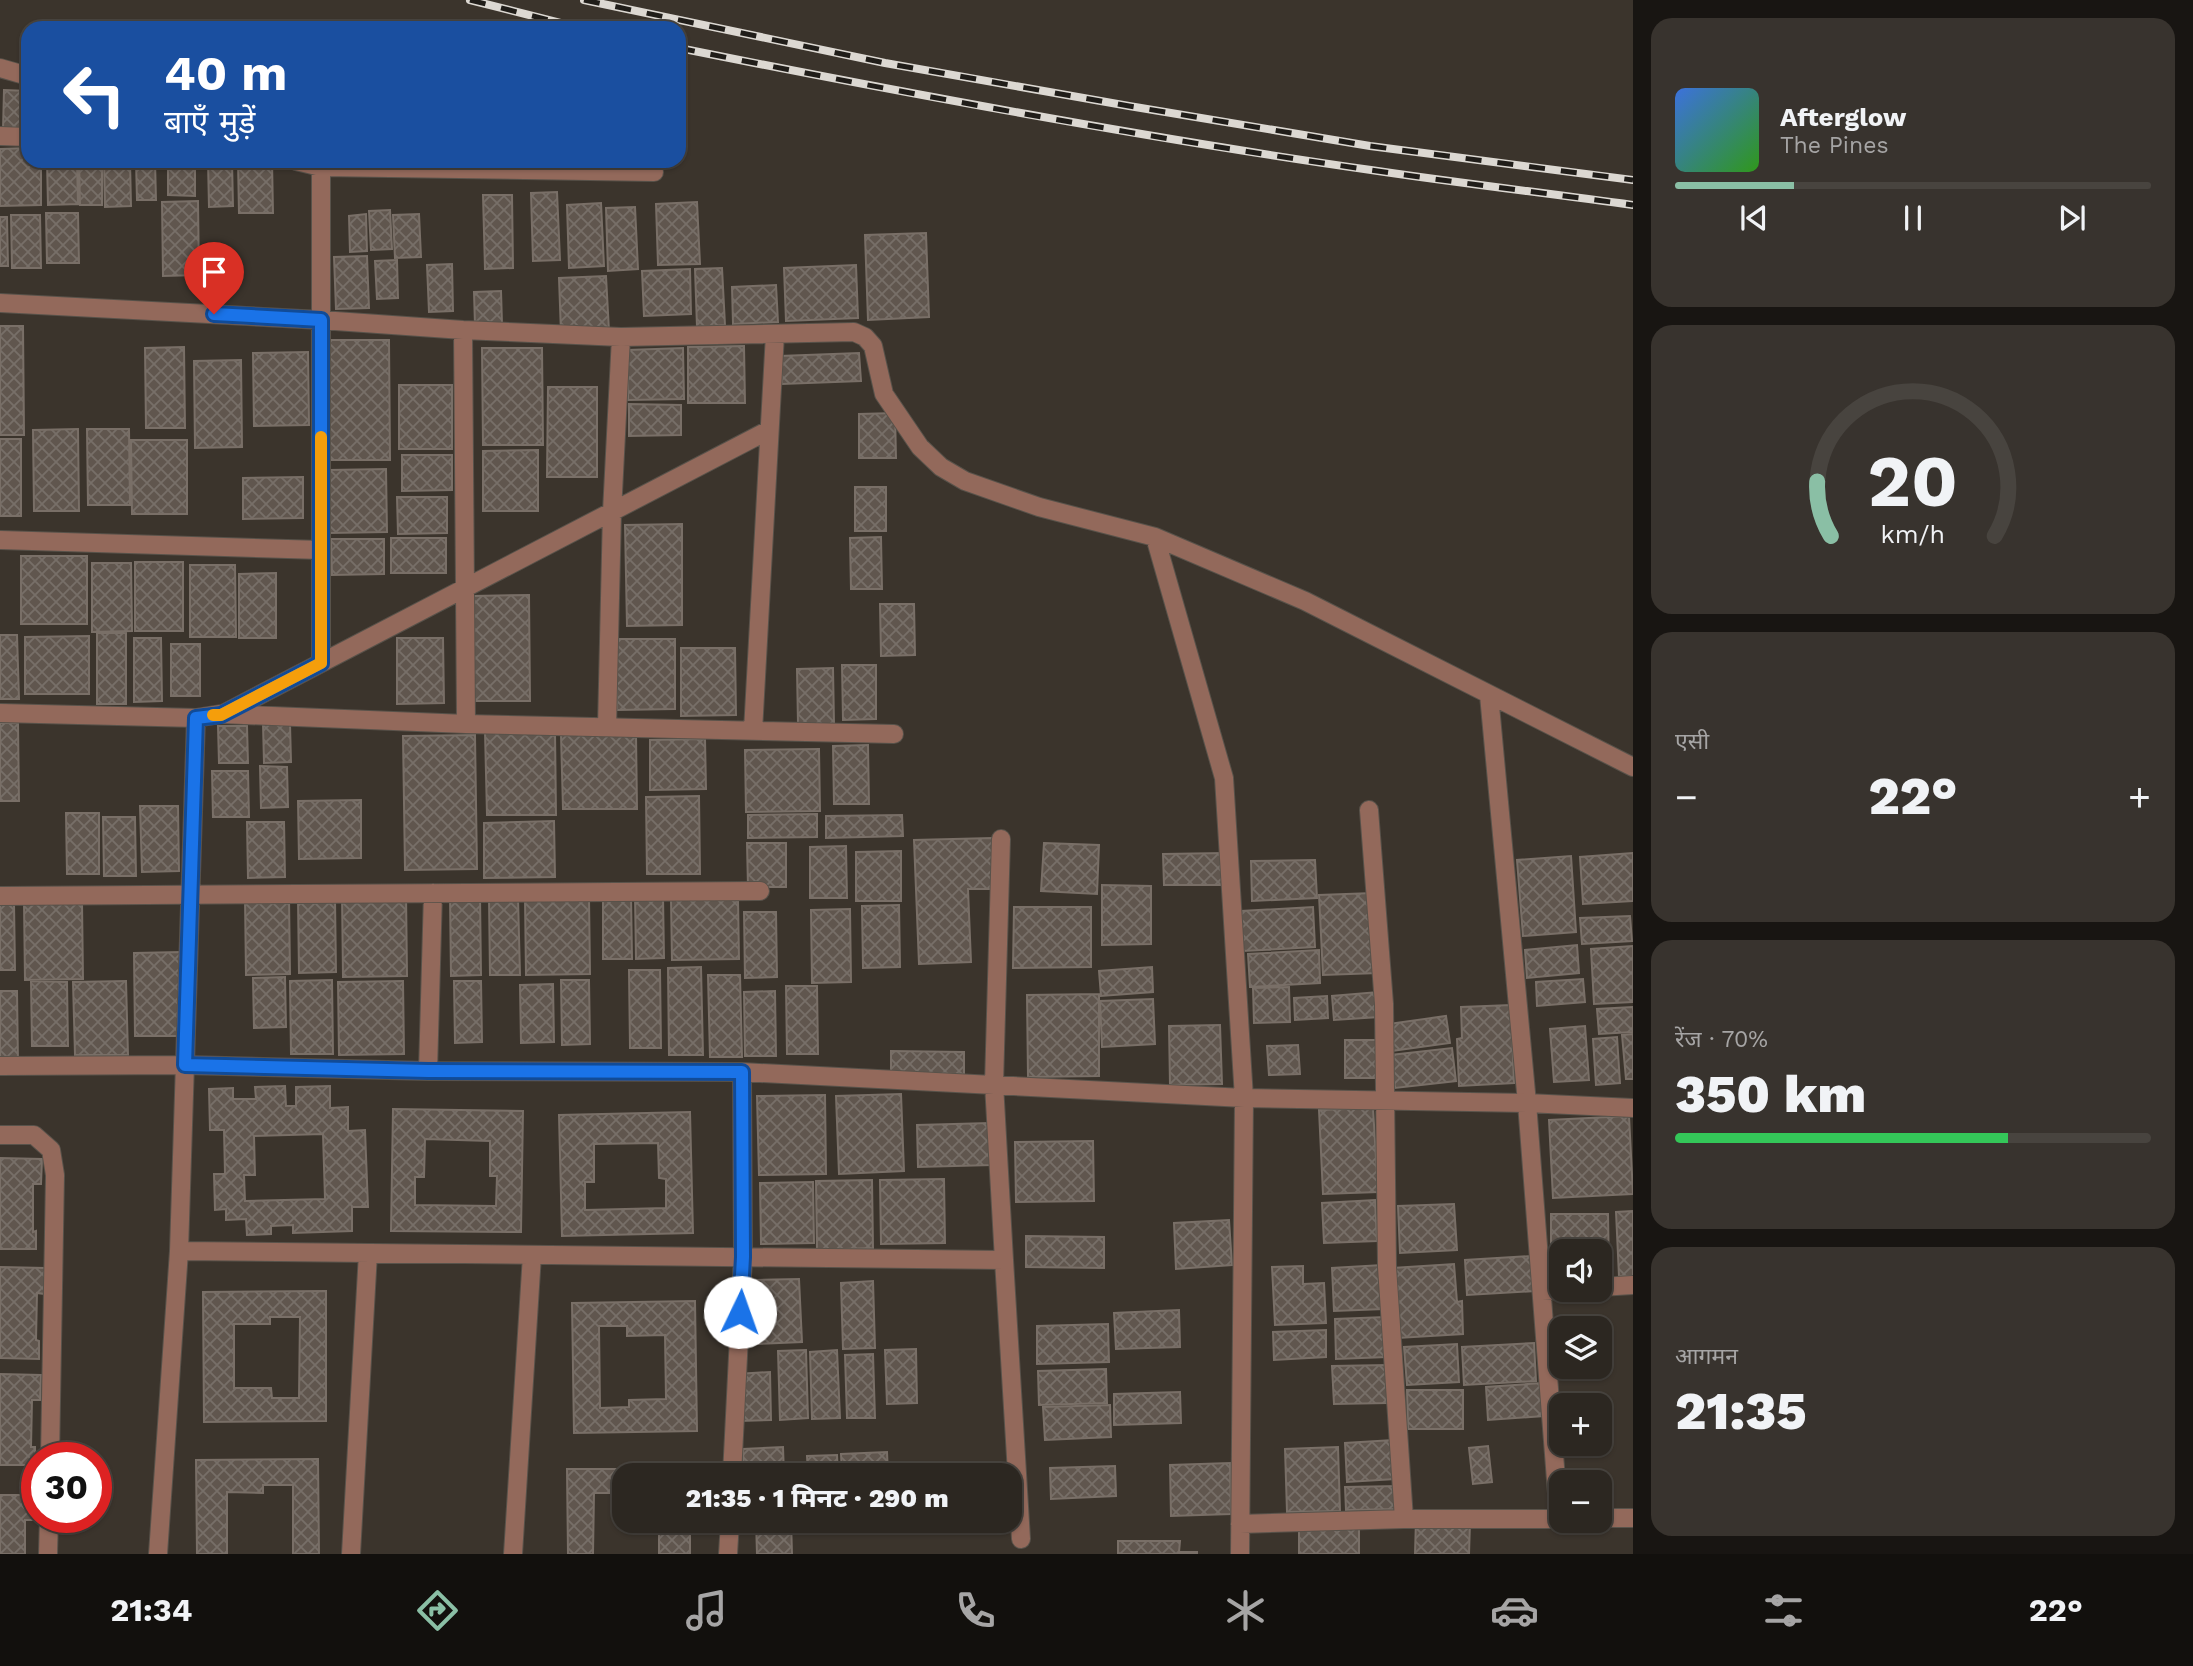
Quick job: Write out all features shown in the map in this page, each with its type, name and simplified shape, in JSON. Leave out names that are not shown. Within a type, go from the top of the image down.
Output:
[{"type":"street","points":[[0,68],[21,74]]},
{"type":"street","points":[[0,136],[21,137]]},
{"type":"street","points":[[321,168],[321,663]]},
{"type":"street","points":[[388,168],[654,172]]},
{"type":"street","points":[[0,303],[621,337],[854,332],[865,337],[873,346],[884,394],[920,447],[941,467],[965,481],[1039,507],[1155,537],[1305,601],[1633,767]]},
{"type":"street","points":[[463,330],[466,724]]},
{"type":"street","points":[[753,731],[775,334]]},
{"type":"street","points":[[607,727],[612,512],[621,337]]},
{"type":"street","points":[[221,715],[769,430]]},
{"type":"street","points":[[1155,537],[1224,778],[1244,1098],[1240,1554]]},
{"type":"street","points":[[0,540],[321,550]]},
{"type":"street","points":[[1489,695],[1527,1103],[1556,1470]]},
{"type":"street","points":[[0,713],[196,718],[221,715],[894,734]]},
{"type":"street","points":[[158,1554],[179,1251],[196,718]]},
{"type":"street","points":[[1369,810],[1384,1004],[1387,1267],[1404,1519]]},
{"type":"street","points":[[1001,839],[994,1084],[1021,1539]]},
{"type":"street","points":[[0,895],[760,891]]},
{"type":"street","points":[[428,1071],[433,893]]},
{"type":"street","points":[[0,1066],[185,1065],[428,1071],[742,1072],[1244,1098],[1527,1103],[1633,1108]]},
{"type":"street","points":[[733,1463],[743,1257],[742,1072]]},
{"type":"street","points":[[0,1135],[34,1135],[51,1150],[53,1162],[55,1175],[50,1442]]},
{"type":"street","points":[[179,1251],[1004,1261]]},
{"type":"street","points":[[351,1554],[368,1253]]},
{"type":"street","points":[[513,1554],[532,1255]]},
{"type":"street","points":[[1612,1286],[1633,1285]]},
{"type":"street","points":[[1542,1291],[1549,1291]]},
{"type":"street","points":[[1612,1518],[1633,1518]]},
{"type":"street","points":[[1240,1524],[1404,1519],[1549,1519]]},
{"type":"street","points":[[48,1554],[49,1533]]},
{"type":"street","points":[[728,1554],[729,1533]]},
{"type":"building","points":[[4,90],[21,91],[21,130],[3,130]]},
{"type":"building","points":[[21,148],[21,168],[41,168],[41,205],[0,206],[0,149]]},
{"type":"building","points":[[47,168],[77,168],[78,204],[48,205]]},
{"type":"building","points":[[79,168],[102,168],[102,205],[80,205]]},
{"type":"building","points":[[104,168],[130,168],[131,206],[105,207]]},
{"type":"building","points":[[136,168],[155,168],[156,200],[137,200]]},
{"type":"building","points":[[168,168],[195,168],[195,196],[168,195]]},
{"type":"building","points":[[208,168],[232,168],[233,206],[209,207]]},
{"type":"building","points":[[238,168],[272,168],[273,213],[239,213]]},
{"type":"building","points":[[557,192],[560,260],[533,261],[531,193]]},
{"type":"building","points":[[483,195],[512,195],[513,268],[485,269]]},
{"type":"building","points":[[198,201],[199,275],[163,276],[162,202]]},
{"type":"building","points":[[697,202],[700,264],[658,265],[656,204]]},
{"type":"building","points":[[601,203],[604,266],[569,268],[567,205]]},
{"type":"building","points":[[635,207],[638,269],[608,271],[606,208]]},
{"type":"building","points":[[390,210],[392,249],[371,250],[369,211]]},
{"type":"building","points":[[46,213],[78,213],[79,263],[47,263]]},
{"type":"building","points":[[366,214],[367,251],[350,252],[349,216]]},
{"type":"building","points":[[419,214],[421,257],[395,258],[393,215]]},
{"type":"building","points":[[11,215],[40,215],[41,268],[12,268]]},
{"type":"building","points":[[0,217],[7,217],[8,266],[0,266]]},
{"type":"building","points":[[926,233],[929,317],[868,320],[865,235]]},
{"type":"building","points":[[367,256],[369,308],[336,309],[334,257]]},
{"type":"building","points":[[397,260],[398,298],[377,299],[375,261]]},
{"type":"building","points":[[452,264],[453,311],[429,312],[427,265]]},
{"type":"building","points":[[856,265],[858,318],[786,321],[784,268]]},
{"type":"building","points":[[722,268],[725,325],[697,327],[695,269]]},
{"type":"building","points":[[690,269],[691,314],[644,316],[642,271]]},
{"type":"building","points":[[606,276],[609,331],[561,333],[559,278]]},
{"type":"building","points":[[776,285],[778,322],[733,324],[732,287]]},
{"type":"building","points":[[501,291],[502,324],[475,325],[474,292]]},
{"type":"building","points":[[0,326],[23,326],[24,435],[0,435]]},
{"type":"building","points":[[328,340],[389,340],[390,460],[330,460]]},
{"type":"building","points":[[744,346],[745,403],[688,403],[688,347]]},
{"type":"building","points":[[184,347],[185,428],[146,428],[145,348]]},
{"type":"building","points":[[482,348],[542,348],[543,445],[483,445]]},
{"type":"building","points":[[683,348],[684,399],[628,400],[628,350]]},
{"type":"building","points":[[308,352],[309,425],[254,426],[253,353]]},
{"type":"building","points":[[859,353],[861,381],[782,384],[780,356]]},
{"type":"building","points":[[241,360],[242,447],[195,448],[194,361]]},
{"type":"building","points":[[399,385],[452,385],[452,449],[399,449]]},
{"type":"building","points":[[548,387],[597,387],[597,477],[547,477]]},
{"type":"building","points":[[629,404],[681,405],[681,435],[629,436]]},
{"type":"building","points":[[895,413],[896,458],[859,458],[859,414]]},
{"type":"building","points":[[78,429],[79,511],[34,511],[33,430]]},
{"type":"building","points":[[87,429],[129,429],[130,505],[88,505]]},
{"type":"building","points":[[0,439],[21,439],[21,516],[0,516]]},
{"type":"building","points":[[131,440],[187,440],[187,514],[132,514]]},
{"type":"building","points":[[538,450],[538,511],[483,511],[483,451]]},
{"type":"building","points":[[402,455],[452,455],[452,490],[402,491]]},
{"type":"building","points":[[386,469],[387,532],[330,533],[329,470]]},
{"type":"building","points":[[303,477],[303,518],[243,519],[243,478]]},
{"type":"building","points":[[855,487],[886,487],[886,531],[855,531]]},
{"type":"building","points":[[397,497],[447,497],[447,533],[398,534]]},
{"type":"building","points":[[682,524],[682,625],[627,626],[625,525]]},
{"type":"building","points":[[881,537],[882,589],[851,589],[850,538]]},
{"type":"building","points":[[391,538],[446,538],[446,573],[391,573]]},
{"type":"building","points":[[331,539],[384,539],[384,574],[332,575]]},
{"type":"building","points":[[21,556],[87,556],[87,624],[21,624]]},
{"type":"building","points":[[135,562],[183,562],[183,631],[135,631]]},
{"type":"building","points":[[92,563],[131,563],[132,631],[92,632]]},
{"type":"building","points":[[190,565],[235,565],[236,637],[190,637]]},
{"type":"building","points":[[276,573],[276,638],[239,638],[239,574]]},
{"type":"building","points":[[529,595],[530,701],[474,701],[473,596]]},
{"type":"building","points":[[880,604],[914,604],[915,655],[881,656]]},
{"type":"building","points":[[97,633],[126,633],[126,704],[97,704]]},
{"type":"building","points":[[0,635],[17,635],[19,699],[0,699]]},
{"type":"building","points":[[89,636],[89,694],[25,694],[25,637]]},
{"type":"building","points":[[134,638],[161,638],[162,701],[134,702]]},
{"type":"building","points":[[397,638],[443,638],[444,703],[397,704]]},
{"type":"building","points":[[617,639],[675,639],[675,709],[617,710]]},
{"type":"building","points":[[171,644],[200,644],[200,696],[171,696]]},
{"type":"building","points":[[681,648],[735,648],[736,715],[681,716]]},
{"type":"building","points":[[842,665],[876,665],[876,719],[843,720]]},
{"type":"building","points":[[833,668],[834,724],[798,724],[797,669]]},
{"type":"building","points":[[0,723],[18,723],[19,801],[0,801]]},
{"type":"building","points":[[263,724],[290,724],[291,762],[264,763]]},
{"type":"building","points":[[218,726],[247,726],[248,763],[219,763]]},
{"type":"building","points":[[555,731],[556,815],[487,815],[485,732]]},
{"type":"building","points":[[636,734],[637,809],[563,809],[561,735]]},
{"type":"building","points":[[475,735],[477,869],[405,870],[403,736]]},
{"type":"building","points":[[705,739],[706,789],[650,790],[650,740]]},
{"type":"building","points":[[868,745],[869,804],[834,804],[833,746]]},
{"type":"building","points":[[819,749],[820,811],[746,812],[745,750]]},
{"type":"building","points":[[260,766],[287,767],[288,807],[261,808]]},
{"type":"building","points":[[212,771],[248,771],[249,817],[213,817]]},
{"type":"building","points":[[699,796],[700,874],[647,874],[646,797]]},
{"type":"building","points":[[361,800],[361,858],[299,859],[298,801]]},
{"type":"building","points":[[140,806],[178,806],[179,871],[142,872]]},
{"type":"building","points":[[66,813],[99,813],[99,874],[67,874]]},
{"type":"building","points":[[817,814],[817,837],[748,838],[748,815]]},
{"type":"building","points":[[902,815],[903,836],[826,838],[826,816]]},
{"type":"building","points":[[103,817],[135,817],[136,876],[104,876]]},
{"type":"building","points":[[554,821],[555,877],[484,878],[484,823]]},
{"type":"building","points":[[247,822],[284,822],[285,877],[248,878]]},
{"type":"building","points":[[992,838],[993,889],[968,889],[971,962],[919,964],[914,840]]},
{"type":"building","points":[[747,843],[786,843],[786,887],[748,887]]},
{"type":"building","points":[[1044,843],[1099,845],[1097,894],[1041,891]]},
{"type":"building","points":[[846,846],[847,898],[810,898],[810,847]]},
{"type":"building","points":[[901,851],[901,901],[856,901],[856,852]]},
{"type":"building","points":[[1224,853],[1224,885],[1164,885],[1163,854]]},
{"type":"building","points":[[1633,853],[1633,901],[1583,904],[1580,857]]},
{"type":"building","points":[[1571,856],[1576,932],[1523,936],[1517,860]]},
{"type":"building","points":[[1315,860],[1317,898],[1252,901],[1251,861]]},
{"type":"building","points":[[1102,885],[1151,886],[1151,944],[1102,945]]},
{"type":"building","points":[[406,893],[407,976],[343,977],[342,894]]},
{"type":"building","points":[[1373,893],[1378,973],[1323,975],[1319,895]]},
{"type":"building","points":[[450,895],[480,895],[481,975],[451,976]]},
{"type":"building","points":[[603,895],[631,895],[632,959],[603,959]]},
{"type":"building","points":[[635,896],[663,896],[664,958],[636,959]]},
{"type":"building","points":[[289,897],[290,974],[246,975],[245,898]]},
{"type":"building","points":[[489,897],[518,897],[520,975],[490,975]]},
{"type":"building","points":[[589,898],[590,974],[526,975],[525,899]]},
{"type":"building","points":[[298,899],[335,899],[336,972],[299,973]]},
{"type":"building","points":[[738,899],[739,959],[672,960],[671,900]]},
{"type":"building","points":[[24,902],[82,902],[83,979],[25,980]]},
{"type":"building","points":[[0,903],[14,903],[15,970],[0,970]]},
{"type":"building","points":[[899,905],[900,967],[863,968],[862,906]]},
{"type":"building","points":[[1014,907],[1091,907],[1091,967],[1013,968]]},
{"type":"building","points":[[1313,907],[1315,947],[1243,951],[1241,911]]},
{"type":"building","points":[[850,909],[851,982],[812,983],[811,910]]},
{"type":"building","points":[[744,912],[776,912],[777,977],[745,978]]},
{"type":"building","points":[[1630,916],[1632,941],[1582,944],[1580,918]]},
{"type":"building","points":[[1577,945],[1579,973],[1527,978],[1525,950]]},
{"type":"building","points":[[1633,946],[1633,1002],[1594,1004],[1591,949]]},
{"type":"building","points":[[1319,950],[1320,983],[1250,987],[1248,954]]},
{"type":"building","points":[[181,952],[182,1036],[135,1036],[134,953]]},
{"type":"building","points":[[701,967],[703,1055],[669,1055],[668,968]]},
{"type":"building","points":[[1152,967],[1153,992],[1101,996],[1099,971]]},
{"type":"building","points":[[629,970],[660,970],[661,1048],[630,1048]]},
{"type":"building","points":[[708,975],[740,975],[742,1057],[710,1057]]},
{"type":"building","points":[[285,977],[286,1027],[254,1028],[253,978]]},
{"type":"building","points":[[1583,979],[1585,1002],[1537,1006],[1536,982]]},
{"type":"building","points":[[332,980],[333,1054],[291,1054],[290,981]]},
{"type":"building","points":[[561,980],[589,980],[590,1044],[562,1045]]},
{"type":"building","points":[[31,981],[67,982],[68,1046],[32,1046]]},
{"type":"building","points":[[126,981],[128,1055],[75,1055],[73,982]]},
{"type":"building","points":[[403,981],[404,1054],[339,1055],[338,982]]},
{"type":"building","points":[[454,981],[481,981],[482,1042],[455,1043]]},
{"type":"building","points":[[553,984],[554,1042],[521,1043],[520,985]]},
{"type":"building","points":[[786,986],[817,986],[818,1054],[787,1054]]},
{"type":"building","points":[[1289,987],[1290,1022],[1254,1023],[1253,988]]},
{"type":"building","points":[[0,991],[17,991],[18,1063],[0,1063]]},
{"type":"building","points":[[775,991],[776,1056],[745,1056],[744,992]]},
{"type":"building","points":[[1378,992],[1379,1017],[1334,1020],[1332,996]]},
{"type":"building","points":[[1099,994],[1099,1076],[1028,1077],[1027,995]]},
{"type":"building","points":[[1327,996],[1328,1018],[1295,1020],[1294,998]]},
{"type":"building","points":[[1153,999],[1155,1044],[1102,1047],[1100,1001]]},
{"type":"building","points":[[1511,1005],[1514,1083],[1459,1086],[1457,1039],[1462,1038],[1461,1007]]},
{"type":"building","points":[[1633,1007],[1633,1032],[1599,1034],[1597,1009]]},
{"type":"building","points":[[1446,1016],[1450,1043],[1391,1051],[1388,1024]]},
{"type":"building","points":[[1220,1025],[1222,1084],[1170,1085],[1169,1026]]},
{"type":"building","points":[[1585,1026],[1589,1080],[1554,1082],[1550,1029]]},
{"type":"building","points":[[1633,1034],[1633,1079],[1626,1079],[1622,1035]]},
{"type":"building","points":[[1617,1037],[1620,1083],[1596,1085],[1593,1039]]},
{"type":"building","points":[[1345,1040],[1376,1040],[1376,1078],[1345,1078]]},
{"type":"building","points":[[1298,1045],[1300,1074],[1269,1075],[1267,1046]]},
{"type":"building","points":[[1452,1048],[1456,1081],[1395,1088],[1391,1055]]},
{"type":"building","points":[[891,1051],[964,1052],[964,1074],[891,1073]]},
{"type":"building","points":[[285,1086],[286,1106],[296,1106],[296,1087],[330,1086],[330,1108],[348,1107],[348,1131],[365,1130],[368,1207],[352,1207],[352,1231],[293,1233],[293,1225],[271,1226],[271,1234],[247,1235],[246,1219],[226,1220],[226,1209],[215,1210],[214,1174],[225,1174],[224,1130],[210,1130],[209,1089],[233,1088],[233,1099],[256,1099],[255,1087]],"holes":[[[323,1134],[325,1199],[245,1201],[244,1175],[255,1175],[254,1136]]]},
{"type":"building","points":[[901,1094],[904,1171],[839,1174],[836,1096]]},
{"type":"building","points":[[825,1095],[826,1174],[759,1175],[757,1096]]},
{"type":"building","points":[[1373,1108],[1378,1192],[1323,1194],[1319,1110]]},
{"type":"building","points":[[393,1109],[523,1111],[521,1232],[391,1231]],"holes":[[[425,1139],[490,1141],[490,1176],[497,1176],[496,1206],[415,1205],[415,1177],[424,1177]]]},
{"type":"building","points":[[690,1112],[693,1233],[562,1236],[559,1115]],"holes":[[[658,1143],[659,1178],[666,1179],[666,1208],[585,1210],[585,1182],[594,1182],[594,1144]]]},
{"type":"building","points":[[1629,1116],[1633,1194],[1553,1198],[1549,1120]]},
{"type":"building","points":[[990,1123],[992,1165],[918,1167],[917,1125]]},
{"type":"building","points":[[1093,1141],[1094,1201],[1016,1202],[1015,1142]]},
{"type":"building","points":[[0,1158],[42,1159],[41,1184],[33,1184],[33,1232],[36,1231],[36,1249],[0,1249]]},
{"type":"building","points":[[944,1179],[945,1243],[881,1244],[880,1180]]},
{"type":"building","points":[[872,1180],[873,1248],[817,1250],[816,1181]]},
{"type":"building","points":[[813,1182],[814,1243],[761,1244],[760,1183]]},
{"type":"building","points":[[1375,1200],[1377,1241],[1324,1243],[1322,1203]]},
{"type":"building","points":[[1454,1204],[1457,1250],[1400,1253],[1398,1206]]},
{"type":"building","points":[[1633,1211],[1633,1276],[1619,1276],[1616,1212]]},
{"type":"building","points":[[1551,1214],[1608,1214],[1608,1239],[1551,1239]]},
{"type":"building","points":[[1229,1220],[1232,1265],[1176,1269],[1174,1223]]},
{"type":"building","points":[[1026,1236],[1104,1237],[1104,1268],[1026,1267]]},
{"type":"building","points":[[1532,1256],[1535,1291],[1467,1295],[1465,1260]]},
{"type":"building","points":[[1454,1264],[1457,1302],[1462,1301],[1463,1334],[1398,1338],[1393,1268]]},
{"type":"building","points":[[1382,1265],[1384,1309],[1334,1311],[1332,1268]]},
{"type":"building","points":[[1303,1266],[1303,1284],[1324,1283],[1326,1323],[1275,1325],[1272,1267]]},
{"type":"building","points":[[0,1267],[45,1268],[45,1294],[37,1293],[36,1340],[39,1341],[39,1359],[0,1358]]},
{"type":"building","points":[[799,1279],[802,1342],[759,1344],[756,1280]]},
{"type":"building","points":[[873,1281],[875,1348],[843,1349],[841,1283]]},
{"type":"building","points":[[326,1291],[326,1421],[204,1422],[203,1292]],"holes":[[[270,1317],[300,1317],[299,1398],[272,1398],[271,1388],[234,1388],[234,1324],[270,1324]]]},
{"type":"building","points":[[695,1301],[697,1431],[574,1433],[572,1303]],"holes":[[[599,1326],[627,1326],[627,1336],[665,1335],[666,1399],[629,1400],[629,1407],[600,1408]]]},
{"type":"building","points":[[1179,1310],[1180,1347],[1116,1349],[1114,1313]]},
{"type":"building","points":[[1385,1317],[1387,1357],[1336,1359],[1335,1319]]},
{"type":"building","points":[[1108,1324],[1109,1362],[1037,1364],[1037,1326]]},
{"type":"building","points":[[1326,1330],[1326,1357],[1274,1360],[1273,1332]]},
{"type":"building","points":[[1534,1343],[1536,1381],[1464,1385],[1462,1347]]},
{"type":"building","points":[[1457,1344],[1459,1382],[1407,1385],[1404,1347]]},
{"type":"building","points":[[916,1349],[917,1403],[887,1404],[885,1350]]},
{"type":"building","points":[[806,1350],[808,1418],[780,1420],[778,1351]]},
{"type":"building","points":[[837,1350],[840,1418],[812,1419],[810,1352]]},
{"type":"building","points":[[873,1354],[875,1418],[847,1418],[845,1355]]},
{"type":"building","points":[[1387,1365],[1388,1403],[1334,1404],[1332,1366]]},
{"type":"building","points":[[1106,1369],[1107,1403],[1039,1405],[1038,1371]]},
{"type":"building","points":[[770,1372],[771,1420],[739,1421],[737,1374]]},
{"type":"building","points":[[0,1374],[41,1375],[40,1400],[32,1400],[31,1442],[21,1442],[21,1465],[0,1465]]},
{"type":"building","points":[[1542,1383],[1544,1416],[1488,1420],[1486,1387]]},
{"type":"building","points":[[1407,1390],[1463,1390],[1463,1429],[1408,1429]]},
{"type":"building","points":[[1180,1392],[1181,1423],[1114,1425],[1114,1394]]},
{"type":"building","points":[[1110,1405],[1111,1437],[1045,1440],[1043,1407]]},
{"type":"building","points":[[1393,1440],[1395,1479],[1347,1482],[1345,1443]]},
{"type":"building","points":[[1488,1446],[1492,1482],[1473,1484],[1469,1448]]},
{"type":"building","points":[[783,1447],[784,1463],[744,1463],[743,1449]]},
{"type":"building","points":[[1338,1447],[1340,1511],[1287,1512],[1285,1449]]},
{"type":"building","points":[[887,1452],[887,1463],[841,1463],[841,1454]]},
{"type":"building","points":[[837,1455],[837,1463],[807,1463],[807,1456]]},
{"type":"building","points":[[318,1459],[319,1554],[293,1554],[293,1485],[263,1485],[263,1493],[227,1492],[227,1554],[197,1554],[196,1460]]},
{"type":"building","points":[[1230,1463],[1231,1514],[1171,1516],[1170,1465]]},
{"type":"building","points":[[1115,1466],[1116,1496],[1051,1499],[1050,1468]]},
{"type":"building","points":[[567,1469],[612,1469],[612,1493],[594,1493],[593,1554],[568,1554]]},
{"type":"building","points":[[1399,1486],[1399,1509],[1346,1510],[1345,1487]]},
{"type":"building","points":[[0,1495],[21,1495],[21,1533],[25,1533],[25,1554],[0,1554]]},
{"type":"building","points":[[1416,1519],[1470,1522],[1469,1554],[1415,1554]]},
{"type":"building","points":[[1299,1528],[1359,1528],[1359,1554],[1299,1554]]},
{"type":"building","points":[[659,1533],[690,1533],[690,1554],[659,1554]]},
{"type":"building","points":[[756,1533],[791,1533],[792,1554],[757,1554]]},
{"type":"building","points":[[1118,1541],[1180,1541],[1179,1552],[1197,1554],[1118,1554]]},
{"type":"railway","points":[[470,0],[552,21]]},
{"type":"railway","points":[[584,0],[684,21]]},
{"type":"railway","points":[[686,21],[885,63],[1129,106],[1370,146],[1633,180]]},
{"type":"railway","points":[[686,49],[1111,129],[1404,175],[1633,205]]},
{"type":"slow traffic","points":[[213,715],[221,715],[321,663],[321,437]]},
{"type":"route","points":[[214,314],[321,320],[321,663],[221,715],[196,718],[185,1065],[428,1071],[742,1072],[743,1257],[740,1312]]}]
